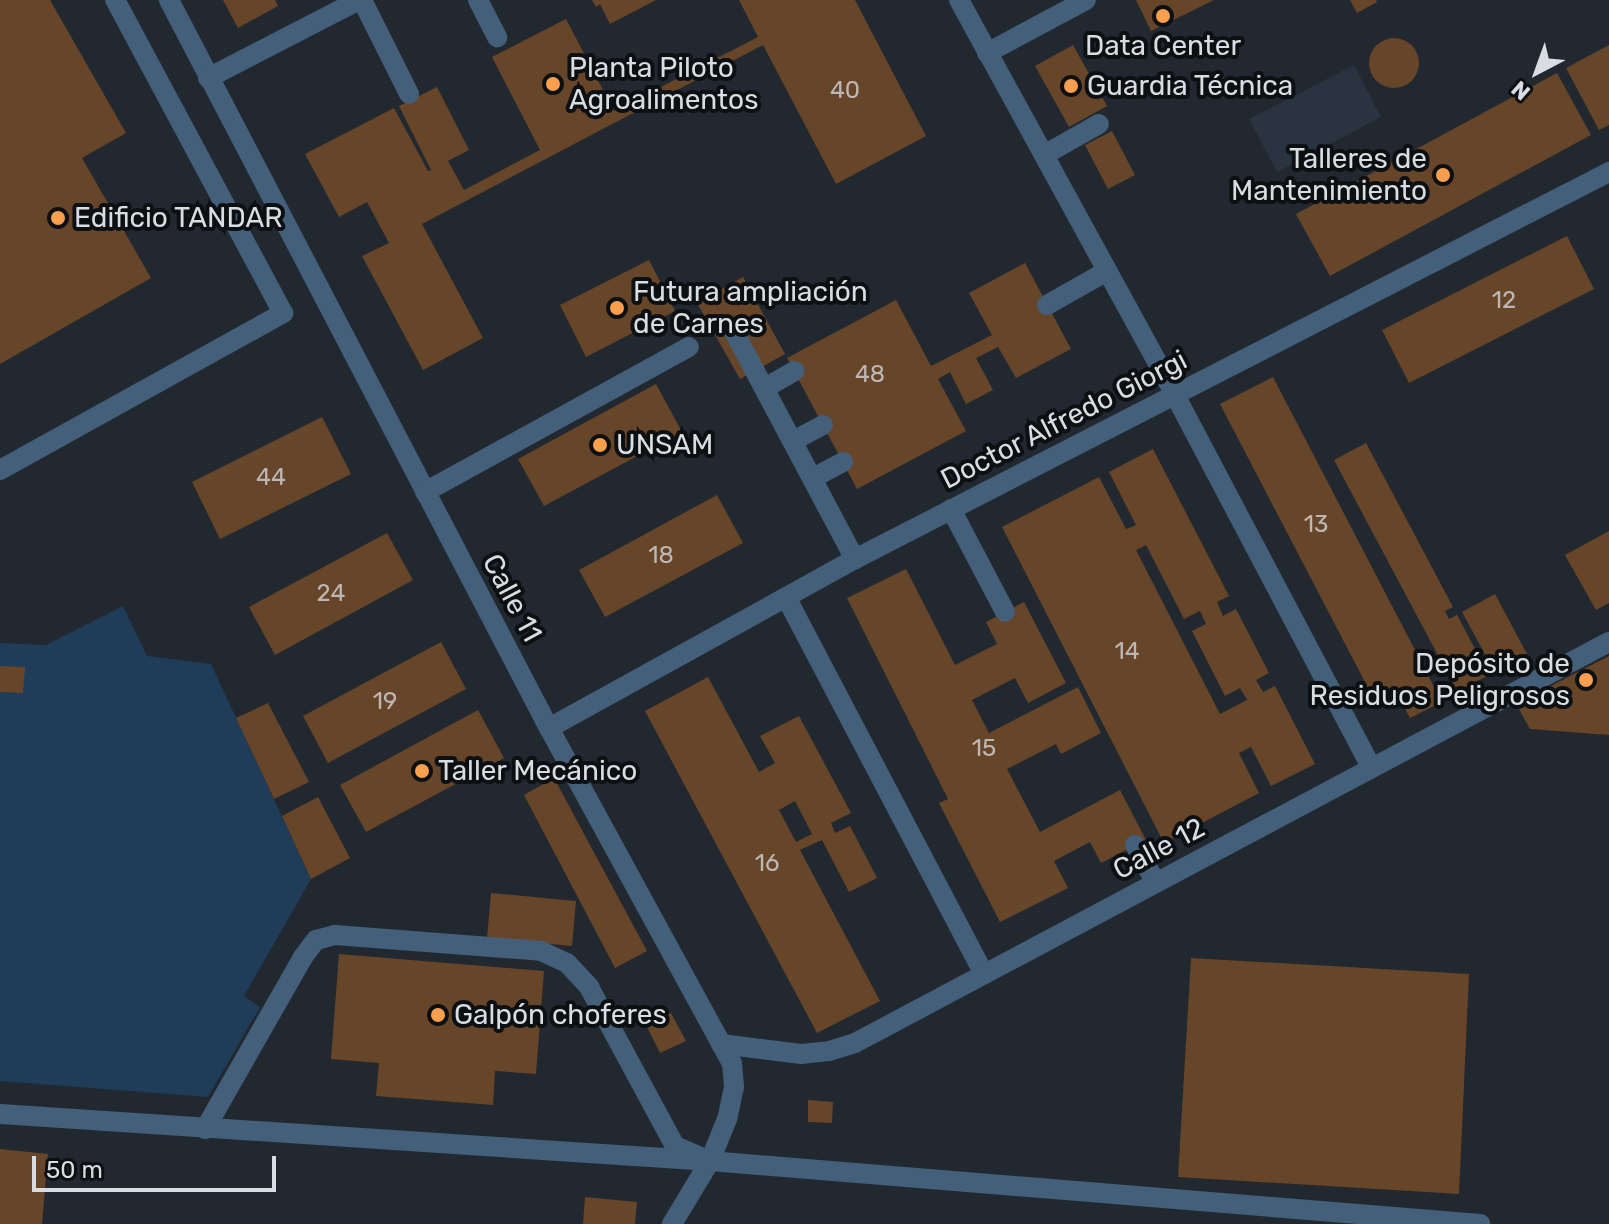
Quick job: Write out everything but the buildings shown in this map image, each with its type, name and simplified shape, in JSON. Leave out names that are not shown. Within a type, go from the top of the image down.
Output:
[{"type":"lane","points":[[0,470],[283,313],[115,0]]},
{"type":"lane","name":"Calle 11","points":[[169,0],[549,728],[732,1063],[734,1087],[727,1119],[710,1161],[672,1224]]},
{"type":"lane","points":[[208,78],[360,0],[409,94]]},
{"type":"lane","points":[[478,0],[497,37]]},
{"type":"lane","points":[[959,0],[1175,395],[1371,767]]},
{"type":"lane","points":[[987,53],[1086,0]]},
{"type":"lane","points":[[1044,155],[1099,124]]},
{"type":"lane","name":"Doctor Alfredo Giorgi","points":[[549,728],[855,559],[1609,172]]},
{"type":"lane","points":[[1047,305],[1107,271]]},
{"type":"lane","points":[[732,328],[855,559]]},
{"type":"lane","points":[[425,492],[689,347]]},
{"type":"lane","points":[[765,388],[794,371]]},
{"type":"lane","points":[[793,441],[823,425]]},
{"type":"lane","points":[[813,478],[843,462]]},
{"type":"lane","points":[[951,509],[1005,612]]},
{"type":"lane","points":[[786,597],[984,974]]},
{"type":"lane","name":"Calle 12","points":[[721,1044],[801,1054],[829,1051],[855,1043],[1609,642]]},
{"type":"lane","points":[[1135,845],[1156,883]]},
{"type":"lane","points":[[205,1129],[303,957],[316,940],[335,935],[541,951],[567,963],[589,987],[675,1146],[710,1161]]},
{"type":"lane","points":[[0,1114],[710,1161],[1480,1224]]},
{"type":"shaded area","points":[[1354,65],[1381,117],[1277,172],[1249,119]]},
{"type":"shaded area","points":[[123,606],[147,656],[211,664],[311,879],[244,996],[260,1007],[208,1097],[0,1081],[0,643],[46,645]]},
{"type":"place","name":"Data Center","points":[[1163,16]]},
{"type":"place","name":"Planta Piloto Agroalimentos","points":[[553,84]]},
{"type":"place","name":"Guardia Técnica","points":[[1071,86]]},
{"type":"place","name":"Talleres de Mantenimiento","points":[[1443,175]]},
{"type":"place","name":"Edificio TANDAR","points":[[58,218]]},
{"type":"place","name":"Futura ampliación de Carnes","points":[[617,308]]},
{"type":"place","name":"UNSAM","points":[[600,445]]},
{"type":"place","name":"Depósito de Residuos Peligrosos","points":[[1586,680]]},
{"type":"place","name":"Taller Mecánico","points":[[422,771]]},
{"type":"place","name":"Galpón choferes","points":[[438,1015]]}]
